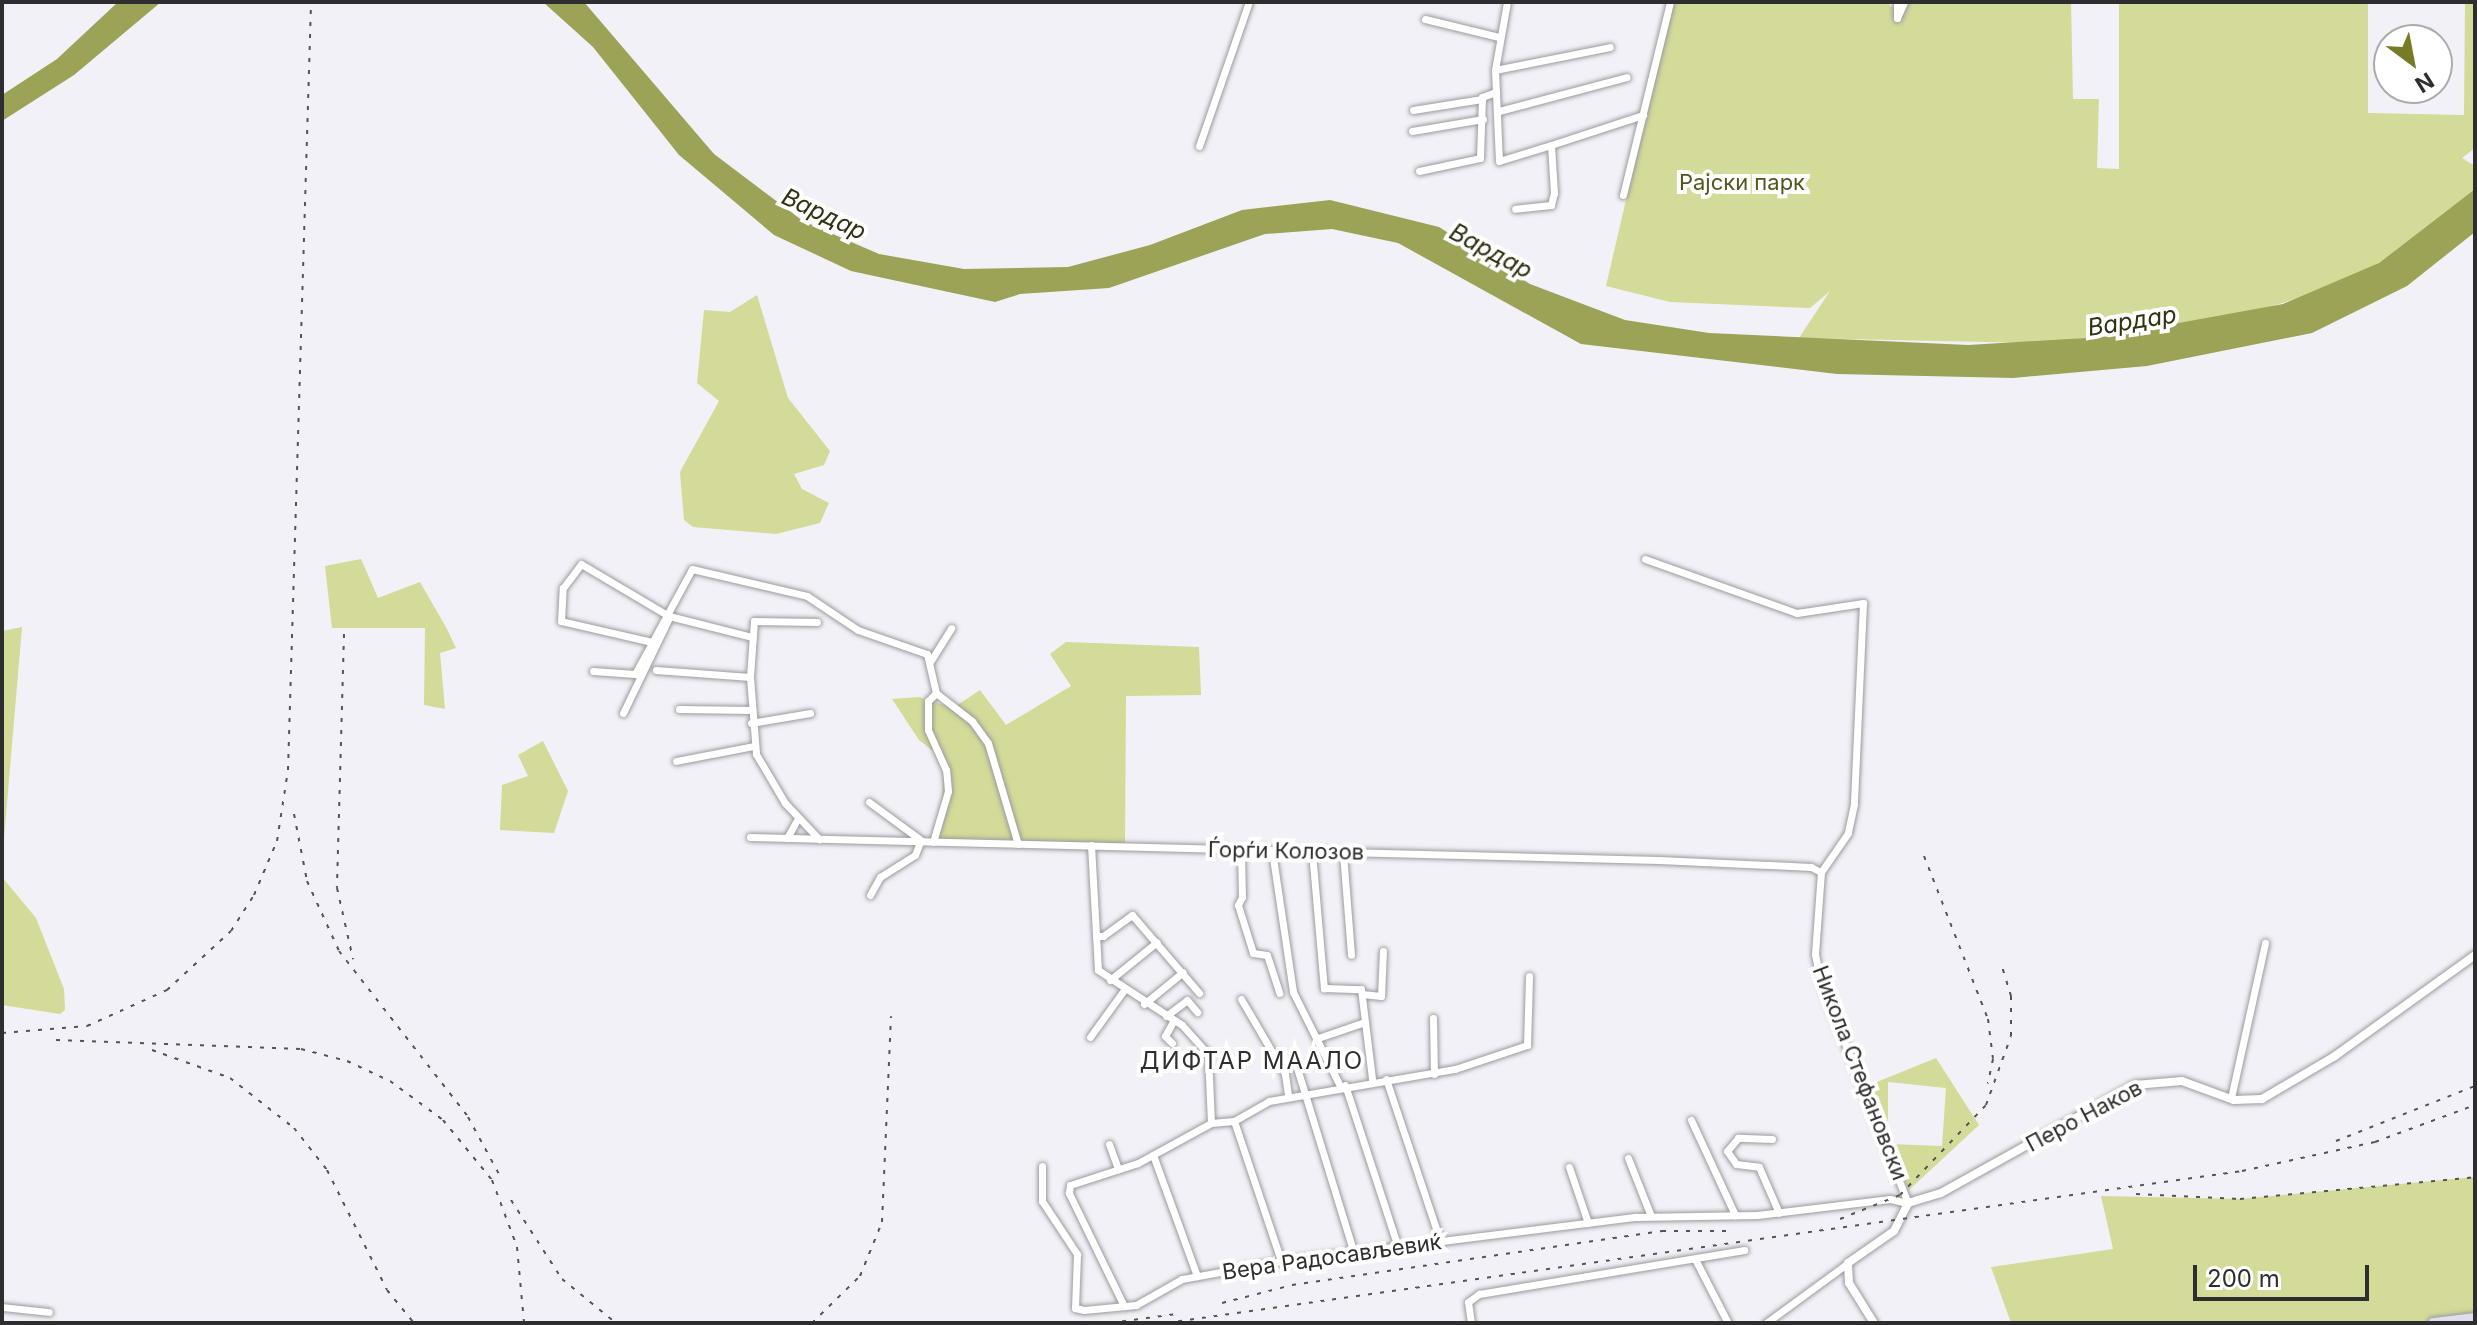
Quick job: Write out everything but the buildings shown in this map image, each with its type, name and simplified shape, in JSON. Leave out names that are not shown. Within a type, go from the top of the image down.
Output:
[{"type":"main road","points":[[2433,1323],[2475,1318]]},
{"type":"street","points":[[1199,146],[1249,2]]},
{"type":"street","points":[[1507,2],[1495,70],[1499,161],[1643,115]]},
{"type":"street","points":[[1623,195],[1670,2]]},
{"type":"street","points":[[1897,2],[1897,18],[1904,2]]},
{"type":"street","points":[[1425,19],[1499,37]]},
{"type":"street","points":[[1495,70],[1610,47]]},
{"type":"street","points":[[1499,111],[1627,77]]},
{"type":"street","points":[[1413,110],[1482,99],[1496,92]]},
{"type":"street","points":[[1419,171],[1480,158],[1482,99]]},
{"type":"street","points":[[1412,131],[1483,119]]},
{"type":"street","points":[[1515,209],[1551,205],[1551,145]]},
{"type":"street","name":"Никола Стефановски","points":[[1645,559],[1797,613],[1863,603],[1852,819],[1821,872],[1817,968],[1908,1203]]},
{"type":"street","points":[[652,642],[562,623],[558,611],[569,577],[586,563],[669,616],[752,637]]},
{"type":"street","points":[[623,713],[692,569],[807,596],[858,630],[923,650],[930,662],[936,693],[981,730],[1018,844]]},
{"type":"street","points":[[593,671],[635,674],[669,616]]},
{"type":"street","points":[[817,622],[760,618],[752,637],[750,677],[754,746],[797,820],[819,839]]},
{"type":"street","points":[[930,662],[951,628]]},
{"type":"street","points":[[656,670],[750,677]]},
{"type":"street","points":[[870,895],[880,877],[915,855],[925,842],[948,791],[946,770],[928,730],[928,701],[936,693]]},
{"type":"street","points":[[679,709],[751,710]]},
{"type":"street","points":[[751,723],[810,713]]},
{"type":"street","points":[[676,761],[754,746]]},
{"type":"street","points":[[869,802],[925,842]]},
{"type":"street","points":[[787,838],[797,820]]},
{"type":"street","name":"Ѓорѓи Колозов","points":[[750,837],[1763,864],[1821,872]]},
{"type":"street","points":[[1091,845],[1098,970],[1192,1034],[1211,1061],[1211,1123]]},
{"type":"street","points":[[1241,850],[1238,905],[1253,953],[1267,955],[1279,993]]},
{"type":"street","points":[[1272,851],[1293,992],[1343,1086],[1398,1247]]},
{"type":"street","points":[[1312,852],[1324,988],[1358,987],[1362,994],[1362,1023],[1372,1079]]},
{"type":"street","points":[[1343,853],[1351,955]]},
{"type":"street","points":[[1096,936],[1103,936],[1132,915],[1199,993]]},
{"type":"street","points":[[1110,980],[1157,942]]},
{"type":"street","points":[[2231,1098],[2265,943]]},
{"type":"street","points":[[1362,994],[1381,996],[1383,951]]},
{"type":"street","name":"Перо Наков","points":[[1908,1203],[1941,1193],[2135,1085],[2182,1081],[2231,1098],[2253,1101],[2272,1094],[2352,1044],[2475,955]]},
{"type":"street","points":[[1144,1004],[1183,972]]},
{"type":"street","points":[[1124,1306],[1068,1190],[1073,1183],[1153,1155],[1211,1123],[1234,1121],[1288,1096],[1372,1079],[1434,1074],[1527,1045],[1529,976]]},
{"type":"street","points":[[1090,1037],[1124,990]]},
{"type":"street","points":[[1241,999],[1285,1074],[1288,1096]]},
{"type":"street","points":[[1172,1043],[1165,1036],[1170,1018],[1187,1000],[1197,1012]]},
{"type":"street","points":[[1433,1018],[1434,1074]]},
{"type":"street","points":[[1318,1038],[1362,1023]]},
{"type":"street","points":[[1297,1068],[1309,1093],[1354,1253]]},
{"type":"street","points":[[1386,1079],[1441,1243]]},
{"type":"street","points":[[1691,1120],[1735,1215]]},
{"type":"street","points":[[1234,1121],[1281,1261]]},
{"type":"street","points":[[1772,1139],[1738,1138],[1727,1151],[1736,1164],[1759,1167],[1779,1213]]},
{"type":"street","points":[[1109,1144],[1118,1169]]},
{"type":"street","points":[[1153,1155],[1197,1276]]},
{"type":"street","points":[[1628,1158],[1651,1216]]},
{"type":"street","name":"Вера Радосављевиќ","points":[[1042,1166],[1042,1201],[1077,1254],[1075,1308],[1084,1310],[1124,1306],[1152,1299],[1197,1276],[1281,1261],[1651,1216],[1779,1213],[1890,1199],[1908,1203]]},
{"type":"street","points":[[1569,1167],[1588,1223]]},
{"type":"street","points":[[1766,1323],[1894,1231],[1908,1203]]},
{"type":"street","points":[[1471,1323],[1468,1302],[1479,1294],[1696,1261],[1744,1250]]},
{"type":"street","points":[[1696,1261],[1728,1323]]},
{"type":"street","points":[[1848,1263],[1849,1283],[1874,1323]]},
{"type":"street","points":[[2,1307],[49,1312]]},
{"type":"green space","name":"Рајски парк","points":[[1672,2],[1888,2],[1891,7],[1913,2],[2071,2],[2073,99],[2099,99],[2097,168],[2119,169],[2119,2],[2368,2],[2368,113],[2464,115],[2465,2],[2475,2],[2475,148],[2462,158],[2475,166],[2475,189],[2379,263],[2319,292],[2255,311],[2169,328],[2039,343],[1799,338],[1830,291],[1810,308],[1670,302],[1606,286]]},
{"type":"green space","points":[[757,295],[788,398],[830,451],[824,465],[794,474],[802,489],[829,503],[820,523],[776,534],[693,527],[684,520],[680,472],[719,401],[697,383],[704,310],[730,312]]},
{"type":"green space","points":[[361,559],[378,598],[420,582],[447,629],[456,648],[440,653],[445,709],[424,705],[425,628],[332,628],[325,566]]},
{"type":"green space","points":[[22,627],[2,862],[2,631]]},
{"type":"green space","points":[[1066,642],[1199,647],[1201,695],[1126,696],[1125,846],[938,842],[945,760],[919,740],[892,699],[919,697],[953,708],[980,690],[1006,725],[1071,686],[1050,654]]},
{"type":"green space","points":[[543,741],[568,791],[554,833],[500,830],[502,785],[528,776],[518,755]]},
{"type":"green space","points":[[2,877],[36,918],[64,989],[65,1010],[60,1014],[2,1005]]},
{"type":"green space","points":[[1936,1058],[1979,1125],[1909,1190],[1889,1144],[1942,1146],[1946,1088],[1888,1082],[1888,1123],[1881,1122],[1867,1086]]},
{"type":"green space","points":[[2475,1177],[2475,1317],[2426,1323],[2011,1323],[1991,1267],[2113,1249],[2101,1196],[2240,1199]]},
{"type":"shaded area","points":[[118,2],[161,2],[74,75],[2,121],[2,95],[57,59]]},
{"type":"shaded area","name":"Вардар","points":[[543,2],[584,2],[714,154],[803,221],[879,254],[964,269],[1068,267],[1150,245],[1242,210],[1330,200],[1439,227],[1530,284],[1625,320],[1709,333],[1968,345],[2102,337],[2283,304],[2379,263],[2475,189],[2475,232],[2407,286],[2312,333],[2147,366],[2013,378],[1837,374],[1581,344],[1398,243],[1332,229],[1265,234],[1109,288],[1020,294],[995,302],[851,271],[774,235],[679,155],[593,47]]},
{"type":"railway","points":[[2,1033],[87,1026],[167,990],[231,931],[254,895],[277,841],[288,770],[311,2]]},
{"type":"railway","points":[[344,634],[337,888],[353,959]]},
{"type":"railway","points":[[294,814],[307,881],[339,951],[468,1117],[499,1174]]},
{"type":"railway","points":[[1924,856],[1988,1019],[1993,1059],[1988,1083]]},
{"type":"railway","points":[[1840,1219],[1900,1195],[1986,1105],[2011,1036],[2011,996],[2002,966]]},
{"type":"railway","points":[[812,1323],[860,1276],[882,1222],[891,1016]]},
{"type":"railway","points":[[56,1040],[301,1049],[347,1061],[390,1081],[443,1120],[492,1180],[517,1247],[524,1323]]},
{"type":"railway","points":[[152,1050],[230,1078],[294,1128],[327,1170],[387,1290],[414,1323]]},
{"type":"railway","points":[[2336,1141],[2475,1086]]},
{"type":"railway","points":[[1166,1323],[2242,1171],[2375,1142],[2475,1105]]},
{"type":"railway","points":[[2136,1194],[2240,1199],[2475,1177]]},
{"type":"railway","points":[[511,1200],[562,1279],[616,1323]]},
{"type":"railway","points":[[1222,1303],[1292,1285],[1662,1231],[1731,1231]]},
{"type":"railway","points":[[1110,1323],[1176,1314]]},
{"type":"district","name":"ДИФТАР МААЛО","points":[[1252,1061]]}]
